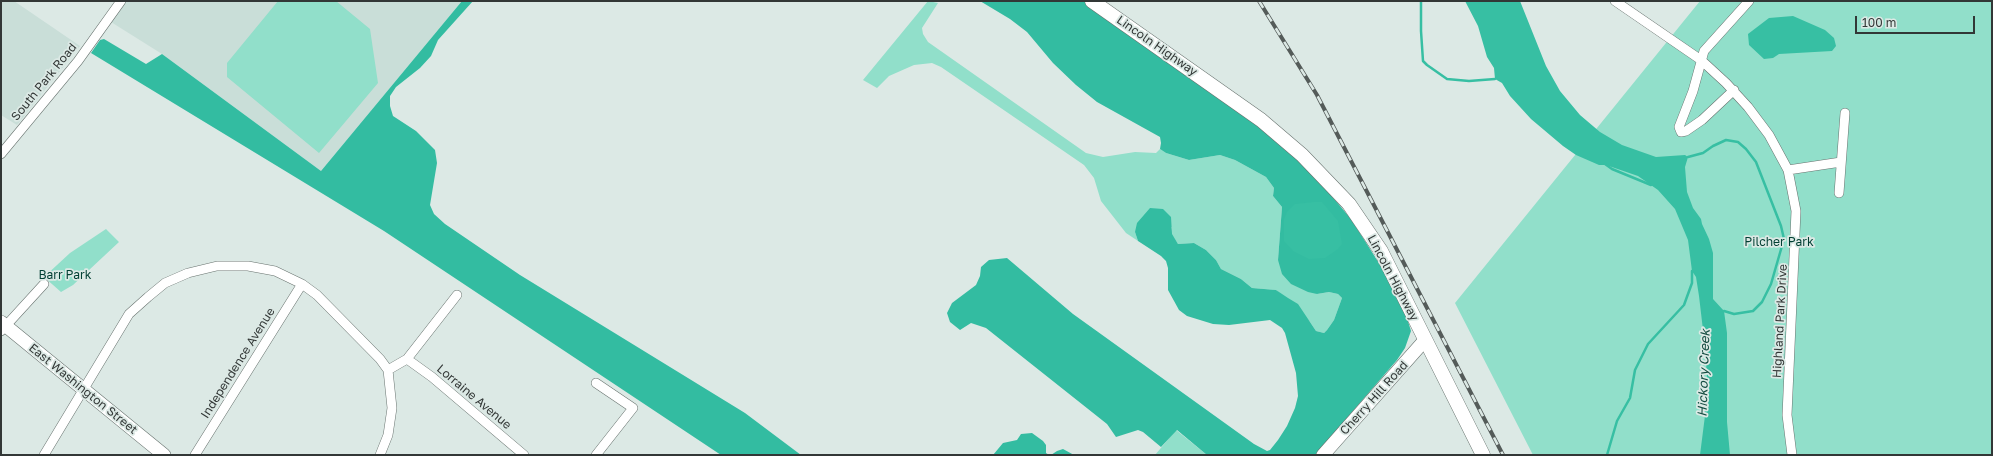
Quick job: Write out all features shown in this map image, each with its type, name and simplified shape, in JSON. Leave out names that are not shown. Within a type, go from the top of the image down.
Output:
[{"type":"main road","name":"Lincoln Highway","points":[[1092,1],[1261,120],[1302,155],[1349,204],[1381,251],[1483,455]]},
{"type":"street","name":"South Park Road","points":[[1,154],[78,62],[120,1]]},
{"type":"street","name":"Highland Park Drive","points":[[1615,1],[1701,60],[1734,90],[1769,135],[1788,170],[1796,211],[1787,415],[1792,455]]},
{"type":"street","points":[[1734,90],[1702,120],[1686,131],[1681,132],[1679,127],[1693,91],[1704,51],[1749,1]]},
{"type":"street","points":[[1839,193],[1845,113]]},
{"type":"street","points":[[1788,170],[1841,162]]},
{"type":"street","points":[[44,455],[129,314],[165,283],[188,273],[217,266],[248,266],[275,271],[302,284],[317,295],[380,359],[388,370],[392,408],[388,435],[380,455]]},
{"type":"street","points":[[2,326],[44,284]]},
{"type":"street","name":"Independence Avenue","points":[[195,455],[302,284]]},
{"type":"street","points":[[388,370],[407,359],[457,295]]},
{"type":"street","name":"East Washington Street","points":[[2,326],[164,455]]},
{"type":"street","name":"Cherry Hill Road","points":[[1323,455],[1426,340]]},
{"type":"street","name":"Lorraine Avenue","points":[[407,359],[432,377],[524,455]]},
{"type":"street","points":[[596,383],[633,408],[596,455]]},
{"type":"shaded area","points":[[1,1],[14,1],[80,46],[17,125],[1,115]]},
{"type":"shaded area","points":[[127,1],[462,1],[321,171],[162,54],[111,22]]},
{"type":"shaded area","points":[[462,1],[473,1],[438,40],[431,56],[420,68],[396,87],[390,96],[390,106],[393,116],[416,131],[435,150],[437,163],[430,205],[434,214],[445,224],[520,275],[745,413],[801,455],[721,455],[384,231],[91,53],[100,40],[104,39],[146,64],[162,54],[321,171]]},
{"type":"shaded area","points":[[980,1],[1084,1],[1276,138],[1325,188],[1351,219],[1384,271],[1407,318],[1411,331],[1405,348],[1397,360],[1315,455],[1207,455],[1177,430],[1161,447],[1143,432],[1138,430],[1116,437],[1107,424],[986,328],[971,323],[960,330],[950,322],[947,313],[952,303],[976,285],[980,276],[981,267],[989,260],[1007,258],[1073,314],[1254,444],[1267,451],[1270,450],[1278,440],[1287,426],[1295,408],[1298,396],[1296,373],[1285,333],[1282,328],[1270,320],[1229,325],[1213,324],[1187,316],[1179,310],[1168,290],[1168,268],[1166,261],[1138,241],[1135,232],[1137,223],[1150,208],[1163,209],[1171,217],[1172,234],[1178,244],[1194,243],[1206,250],[1216,260],[1221,269],[1241,279],[1252,288],[1276,290],[1298,304],[1316,331],[1324,333],[1327,330],[1334,320],[1342,298],[1338,294],[1329,292],[1317,294],[1308,292],[1291,284],[1282,274],[1278,260],[1282,207],[1273,196],[1274,188],[1266,177],[1235,160],[1220,155],[1189,160],[1166,153],[1160,149],[1160,137],[1097,102],[1076,85],[1053,63],[1027,32],[1010,19]]},
{"type":"shaded area","points":[[1465,1],[1520,1],[1546,66],[1560,91],[1580,115],[1600,132],[1622,145],[1656,157],[1685,155],[1688,157],[1685,167],[1687,192],[1693,208],[1701,219],[1709,239],[1713,253],[1713,299],[1724,311],[1727,333],[1727,422],[1730,455],[1700,455],[1708,392],[1705,347],[1696,277],[1692,271],[1688,240],[1675,209],[1658,190],[1638,176],[1606,165],[1599,165],[1576,155],[1531,119],[1510,96],[1502,83],[1495,79],[1494,68],[1487,57],[1478,26]]},
{"type":"shaded area","points":[[1793,16],[1825,30],[1834,38],[1836,46],[1832,51],[1779,54],[1773,58],[1764,59],[1749,45],[1748,34],[1769,18]]},
{"type":"shaded area","points":[[1322,202],[1338,221],[1342,244],[1338,249],[1325,258],[1309,259],[1293,251],[1284,241],[1284,219],[1287,212],[1295,204]]},
{"type":"shaded area","points":[[1032,433],[1043,441],[1046,445],[1046,453],[1049,455],[993,455],[1003,443],[1017,440],[1021,434]]},
{"type":"shaded area","points":[[1063,449],[1074,455],[1051,455],[1057,451]]},
{"type":"green space","points":[[278,1],[336,1],[370,29],[378,83],[319,153],[227,77],[227,63]]},
{"type":"green space","points":[[928,1],[938,3],[922,28],[923,34],[928,42],[1086,153],[1103,157],[1135,152],[1156,153],[1160,149],[1166,153],[1189,160],[1220,155],[1235,160],[1266,177],[1274,188],[1273,196],[1282,207],[1278,260],[1317,294],[1329,292],[1338,294],[1342,298],[1334,320],[1327,330],[1324,333],[1316,331],[1310,322],[1276,290],[1252,288],[1241,279],[1221,269],[1216,260],[1206,250],[1194,243],[1178,244],[1171,234],[1172,227],[1135,232],[1138,241],[1126,233],[1101,201],[1094,178],[1084,165],[941,67],[932,63],[914,65],[889,76],[877,88],[863,80]]},
{"type":"green space","name":"Pilcher Park","points":[[1700,1],[1992,1],[1992,455],[1533,455],[1455,303]]},
{"type":"green space","name":"Barr Park","points":[[106,229],[119,242],[73,285],[61,292],[44,277],[70,253]]},
{"type":"green space","points":[[1176,430],[1207,455],[1155,455]]},
{"type":"waterway","points":[[1421,1],[1423,61],[1447,79],[1469,81],[1495,79]]},
{"type":"waterway","points":[[1688,157],[1703,153],[1726,140],[1738,142],[1746,149],[1756,162],[1781,226],[1784,239],[1771,284],[1762,302],[1753,311],[1734,314],[1724,311]]},
{"type":"waterway","name":"Hickory Creek","points":[[1605,164],[1612,169],[1651,185]]},
{"type":"waterway","points":[[1607,455],[1617,421],[1630,398],[1635,370],[1648,344],[1684,305],[1692,283],[1692,271]]},
{"type":"railway","points":[[1259,1],[1317,95],[1503,455]]}]
